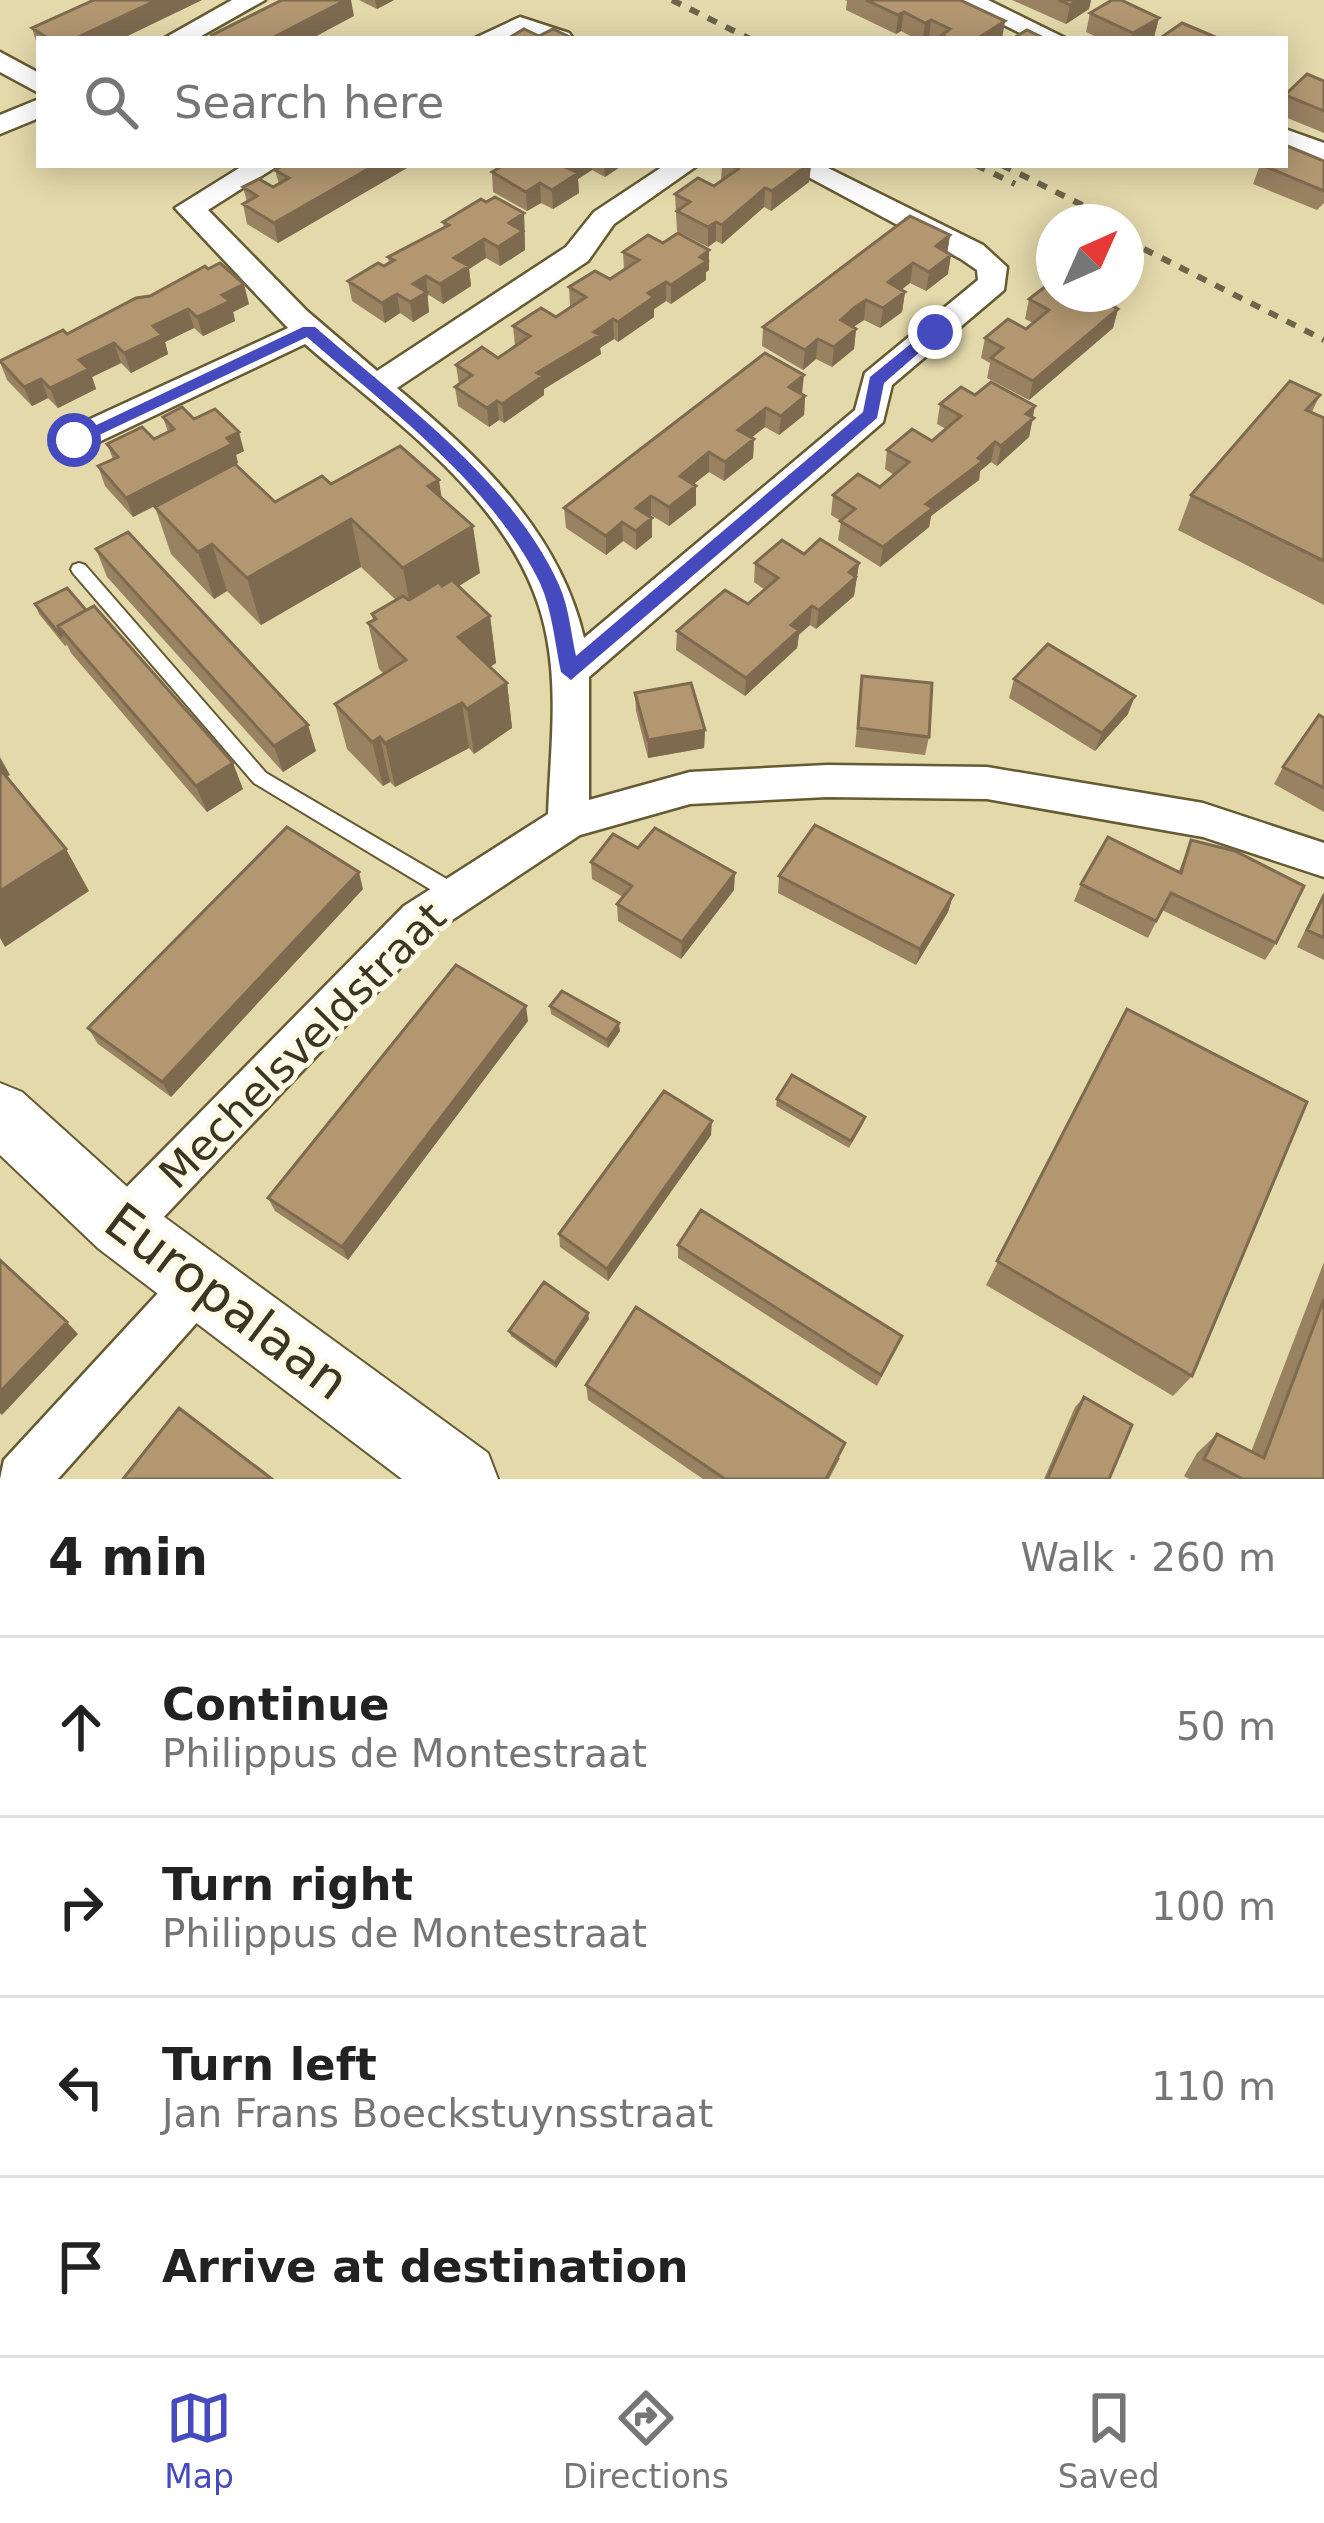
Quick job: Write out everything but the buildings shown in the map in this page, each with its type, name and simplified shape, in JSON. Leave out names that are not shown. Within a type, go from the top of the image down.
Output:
[{"type":"street","points":[[182,36],[252,0]]},
{"type":"street","points":[[967,0],[1047,36]]},
{"type":"street","points":[[494,36],[520,26],[551,36]]},
{"type":"street","points":[[0,60],[36,83]]},
{"type":"street","points":[[0,126],[36,108]]},
{"type":"street","points":[[1288,138],[1324,153]]},
{"type":"street","points":[[260,168],[190,208],[309,330],[429,435],[521,532],[552,588],[571,672],[568,822]]},
{"type":"street","points":[[376,387],[577,254],[604,218],[680,168]]},
{"type":"street","points":[[571,672],[871,414],[876,381],[994,283],[992,267],[972,252],[806,168]]},
{"type":"street","points":[[74,440],[309,330]]},
{"type":"street","points":[[390,457],[429,435]]},
{"type":"street","name":"Mechelsveldstraat","points":[[122,1226],[419,919],[568,822],[690,788],[827,781],[987,783],[1202,820],[1324,860]]},
{"type":"street","name":"Europalaan","points":[[0,1113],[122,1226],[462,1479]]},
{"type":"street","points":[[23,1479],[200,1283]]},
{"type":"lane","points":[[79,569],[260,778],[455,894]]},
{"type":"railway","points":[[672,0],[744,36]]},
{"type":"railway","points":[[982,168],[1015,184]]},
{"type":"railway","points":[[1008,168],[1080,204]]},
{"type":"railway","points":[[1144,249],[1324,340]]},
{"type":"route","points":[[74,440],[309,330],[429,435],[521,532],[552,588],[571,672],[871,414],[876,381],[935,332]]}]
